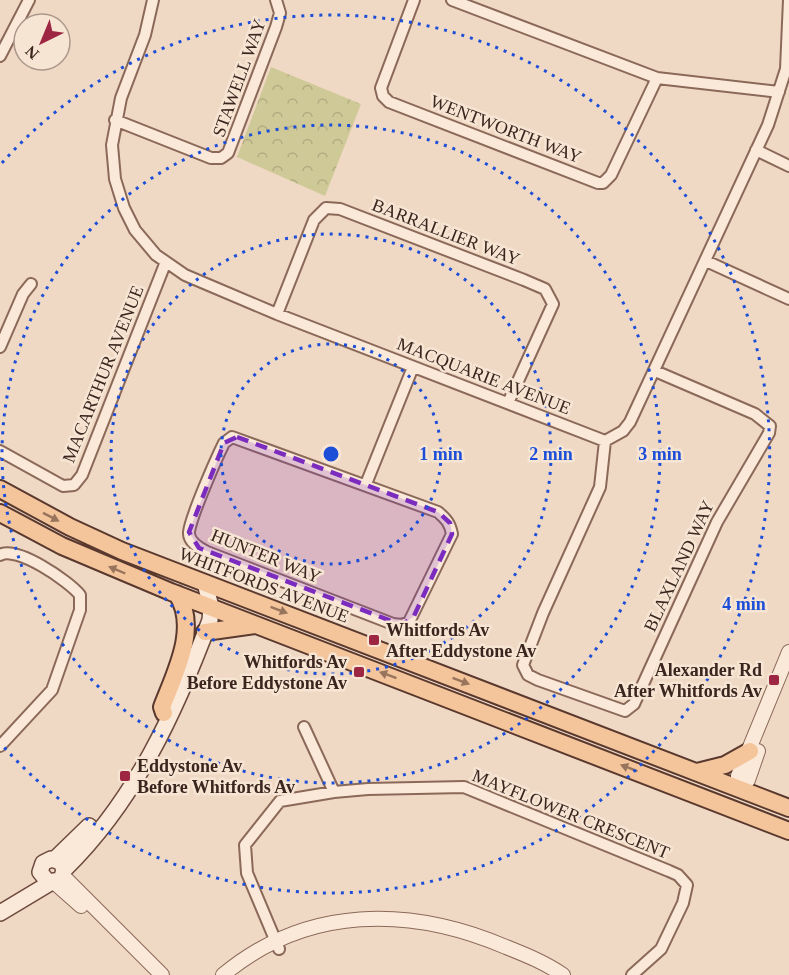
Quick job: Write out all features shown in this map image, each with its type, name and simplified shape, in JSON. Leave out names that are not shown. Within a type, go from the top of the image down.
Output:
[{"type":"main road","name":"WHITFORDS AVENUE","points":[[0,489],[100,542],[789,808]]},
{"type":"main road","points":[[0,513],[62,546],[177,594],[789,831]]},
{"type":"main road","points":[[0,913],[55,874],[108,817],[150,757],[174,711],[205,632],[211,606],[205,583]]},
{"type":"main road","points":[[164,713],[162,707],[186,631],[185,606],[177,594]]},
{"type":"main road","points":[[0,903],[55,874],[78,838],[122,786],[144,752],[164,713],[201,617],[211,606],[232,596],[245,597]]},
{"type":"main road","points":[[205,632],[260,625]]},
{"type":"main road","points":[[697,772],[725,765],[750,751]]},
{"type":"main road","points":[[683,790],[730,794],[739,789],[742,800],[749,806],[789,826]]},
{"type":"street","points":[[0,56],[29,0]]},
{"type":"street","name":"MACQUARIE AVENUE","points":[[153,0],[144,35],[115,120],[112,145],[115,179],[124,208],[135,230],[165,264],[184,275],[278,314],[605,441]]},
{"type":"street","name":"STAWELL WAY","points":[[115,120],[211,158],[221,158],[228,153],[276,27],[280,14],[276,0]]},
{"type":"street","name":"WENTWORTH WAY","points":[[414,0],[381,88],[383,96],[389,102],[597,183],[603,183],[611,176],[657,78]]},
{"type":"street","points":[[452,0],[657,78],[779,92]]},
{"type":"street","points":[[605,441],[623,431],[630,422],[756,150],[779,92],[787,58],[789,0]]},
{"type":"street","points":[[756,150],[789,166]]},
{"type":"street","name":"BARRALLIER WAY","points":[[278,314],[314,220],[326,208],[340,209],[524,280],[545,289],[553,303],[508,403]]},
{"type":"street","points":[[706,261],[789,299]]},
{"type":"street","name":"MACARTHUR AVENUE","points":[[0,451],[63,486],[74,485],[82,475],[165,264]]},
{"type":"street","points":[[0,347],[23,294],[31,284]]},
{"type":"street","points":[[366,484],[413,367]]},
{"type":"street","name":"BLAXLAND WAY","points":[[605,441],[600,488],[543,613],[523,665],[528,675],[538,680],[625,711],[633,704],[713,530],[769,433],[770,426],[755,414],[655,371]]},
{"type":"street","name":"HUNTER WAY","points":[[232,437],[366,484],[438,512],[450,523],[452,534],[419,606],[409,622],[402,625],[207,552],[192,541],[189,532],[221,449],[224,443],[232,437]]},
{"type":"street","points":[[0,555],[5,552],[17,553],[72,584],[80,594],[80,610],[52,690],[0,746]]},
{"type":"street","points":[[739,789],[738,776],[789,652]]},
{"type":"street","points":[[739,789],[748,780],[789,668]]},
{"type":"street","points":[[304,727],[334,792]]},
{"type":"street","name":"MAYFLOWER CRESCENT","points":[[277,946],[247,873],[246,845],[280,801],[334,792],[464,787],[678,874],[687,885],[683,903],[661,949],[632,975]]},
{"type":"street","points":[[55,874],[150,975]]},
{"type":"street","points":[[55,874],[162,975]]},
{"type":"street","points":[[223,975],[277,946],[338,922],[378,917],[444,925],[490,940],[563,975]]},
{"type":"street","points":[[236,975],[277,946],[352,928],[406,927],[470,941],[547,975]]},
{"type":"highlighted area","points":[[237,437],[438,512],[450,523],[452,534],[414,616],[402,625],[199,548],[189,532],[224,443]]},
{"type":"green space","points":[[271,67],[361,104],[325,196],[237,157]]},
{"type":"place","name":"Whitfords Av After Eddystone Av","points":[[374,640]]},
{"type":"place","name":"Whitfords Av Before Eddystone Av","points":[[359,672]]},
{"type":"place","name":"Alexander Rd After Whitfords Av","points":[[774,680]]},
{"type":"place","name":"Eddystone Av Before Whitfords Av","points":[[125,776]]}]
